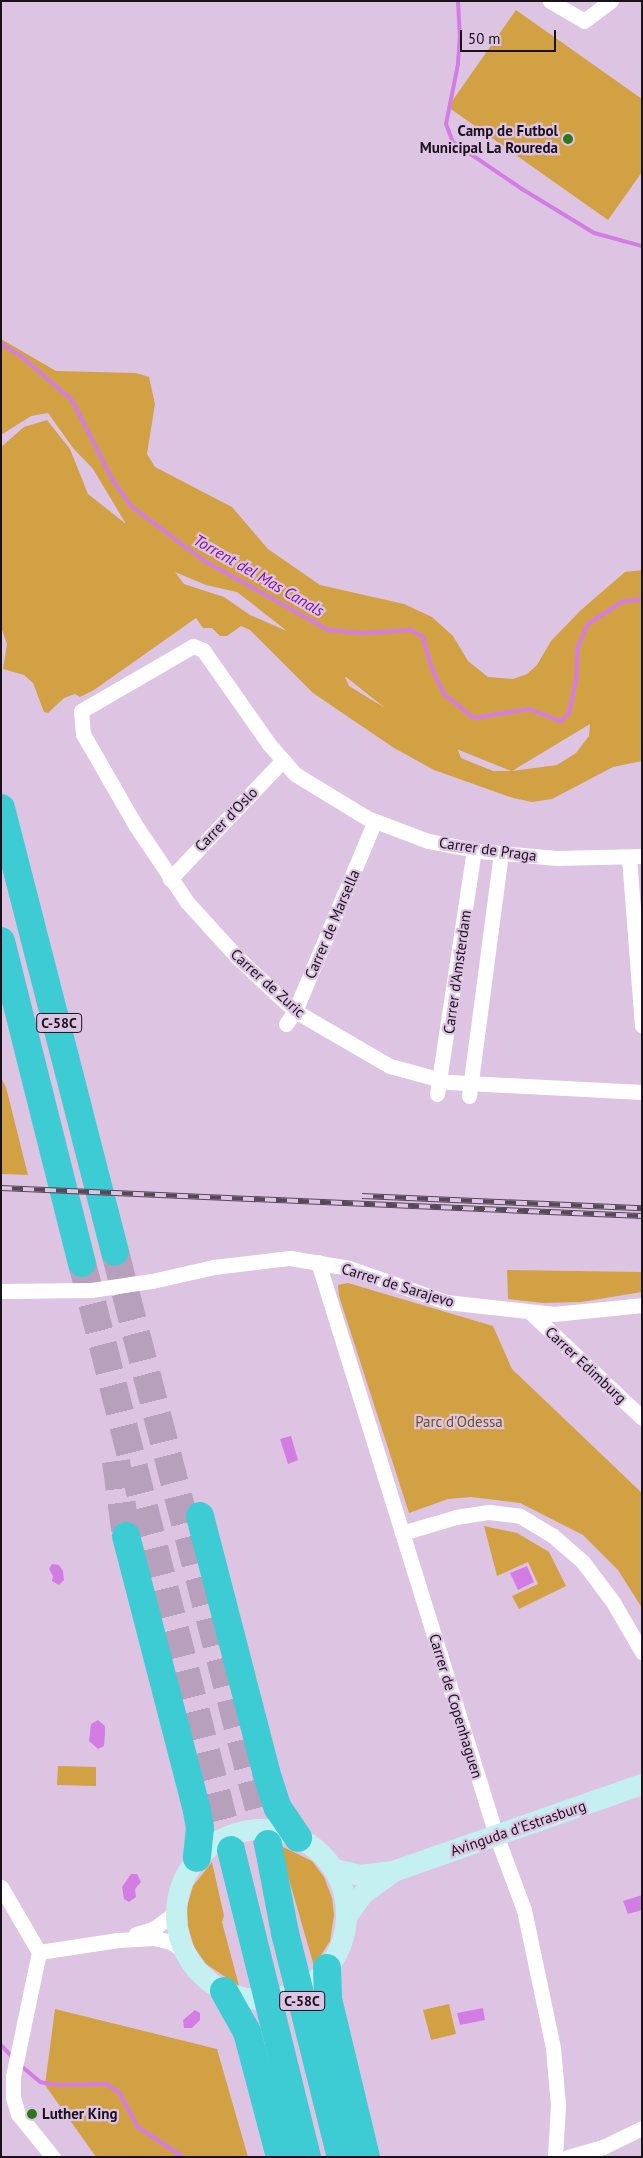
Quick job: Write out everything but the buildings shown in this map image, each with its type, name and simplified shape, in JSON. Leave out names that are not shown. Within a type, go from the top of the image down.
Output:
[{"type":"highway","name":"C-58C","points":[[1,808],[83,1115],[116,1252]]},
{"type":"highway","name":"C-58C","points":[[1,941],[82,1263]]},
{"type":"highway","points":[[200,1516],[266,1772],[278,1808],[281,1837]]},
{"type":"highway","points":[[126,1536],[200,1828],[213,1851]]},
{"type":"highway","name":"C-58C","points":[[281,1837],[285,1933],[341,2157]]},
{"type":"highway","name":"C-58C","points":[[213,1851],[307,2157]]},
{"type":"highway","points":[[322,1973],[366,2157]]},
{"type":"highway","points":[[234,1994],[247,2032],[280,2157]]},
{"type":"main road","name":"Avinguda d'Estrasburg","points":[[334,1869],[360,1875],[393,1871],[642,1784]]},
{"type":"main road","points":[[244,1831],[281,1837],[315,1847],[334,1869],[344,1891],[347,1915],[344,1938],[322,1973],[292,1994],[271,2000],[234,1994],[196,1969],[185,1952],[178,1932],[176,1912],[179,1891],[213,1851],[244,1831]]},
{"type":"main road","name":"Avinguda d'Estrasburg","points":[[347,1915],[362,1893],[393,1871]]},
{"type":"street","points":[[550,1],[584,21],[611,1]]},
{"type":"street","name":"Carrer de Zuric","points":[[203,650],[193,646],[81,711],[83,734],[170,879],[187,902],[238,957],[296,1011],[390,1066],[439,1087],[642,1092]]},
{"type":"street","name":"Carrer de Praga","points":[[203,650],[295,774],[328,796],[375,821],[428,840],[474,850],[556,858],[636,856]]},
{"type":"street","name":"Carrer d'Oslo","points":[[170,879],[283,760]]},
{"type":"street","name":"Carrer de Marsella","points":[[286,1024],[296,1011],[375,821]]},
{"type":"street","name":"Carrer d'Amsterdam","points":[[439,1087],[474,850]]},
{"type":"street","name":"Carrer d'Amsterdam","points":[[470,1089],[501,853]]},
{"type":"street","points":[[636,856],[642,1025]]},
{"type":"street","name":"Carrer de Sarajevo","points":[[1,1291],[91,1290],[152,1281],[214,1267],[290,1258],[349,1268],[446,1302],[531,1313],[554,1314],[642,1305]]},
{"type":"street","name":"Carrer de Copenhaguen","points":[[318,1262],[496,1835],[524,1910],[551,2039],[558,2105],[555,2157]]},
{"type":"street","name":"Carrer Edimburg","points":[[531,1313],[642,1418]]},
{"type":"street","points":[[402,1533],[456,1516],[489,1512],[520,1516],[552,1535],[583,1562],[613,1602],[642,1652]]},
{"type":"street","points":[[1,1887],[39,1952],[7,2100],[53,2157]]},
{"type":"street","points":[[118,1940],[153,1929],[176,1912]]},
{"type":"street","points":[[39,1952],[118,1940],[154,1938],[171,1942],[185,1952]]},
{"type":"street","points":[[568,2157],[603,2147],[642,2128]]},
{"type":"green space","name":"Camp de Futbol Municipal La Roureda","points":[[516,10],[642,99],[642,172],[608,220],[448,107]]},
{"type":"green space","points":[[1,339],[56,371],[136,373],[149,377],[155,404],[147,454],[155,467],[232,507],[268,549],[320,585],[404,604],[432,617],[453,636],[468,661],[488,677],[513,679],[527,674],[537,665],[551,641],[581,610],[625,572],[642,570],[642,761],[613,767],[552,799],[532,802],[513,798],[434,770],[394,748],[313,693],[250,630],[241,626],[227,636],[220,636],[212,628],[203,628],[196,618],[94,690],[80,697],[75,694],[64,698],[48,713],[44,712],[33,683],[24,675],[3,669],[7,644],[1,627],[1,447],[24,427],[47,420],[70,449],[88,494],[126,524],[93,469],[73,448],[48,413],[31,416],[1,435]],"holes":[[[175,572],[206,585],[237,592],[287,631],[250,615],[224,597],[184,584]],[[345,677],[385,708],[349,686]],[[590,724],[589,736],[576,753],[557,765],[512,771]],[[458,750],[511,771],[493,771],[461,758]]]},
{"type":"green space","points":[[1,1078],[6,1087],[28,1175],[1,1174]]},
{"type":"green space","points":[[507,1270],[642,1272],[642,1292],[581,1302],[543,1303],[508,1299]]},
{"type":"green space","name":"Parc d'Odessa","points":[[348,1283],[493,1326],[512,1369],[642,1493],[642,1608],[618,1570],[583,1535],[520,1503],[471,1497],[448,1499],[409,1513],[339,1296],[338,1285]]},
{"type":"green space","points":[[484,1526],[517,1533],[549,1552],[566,1586],[519,1609],[512,1596],[538,1584],[528,1562],[497,1576]]},
{"type":"green space","points":[[58,1766],[96,1767],[96,1786],[57,1785]]},
{"type":"green space","points":[[279,1845],[312,1861],[324,1877],[332,1898],[334,1915],[330,1941],[314,1966]]},
{"type":"green space","points":[[212,1862],[224,1916],[222,1922],[239,1986],[206,1964],[194,1947],[188,1926],[187,1907],[193,1886]]},
{"type":"green space","points":[[449,2004],[456,2034],[431,2040],[423,2010]]},
{"type":"green space","points":[[55,2009],[217,2049],[248,2157],[96,2157],[45,2085]]},
{"type":"shaded area","points":[[291,1436],[298,1460],[288,1464],[280,1439]]},
{"type":"shaded area","points":[[52,1564],[59,1565],[63,1571],[64,1580],[59,1585],[52,1581],[53,1576],[49,1569]]},
{"type":"shaded area","points":[[527,1566],[534,1582],[518,1590],[510,1573]]},
{"type":"shaded area","points":[[98,1720],[105,1726],[105,1734],[104,1746],[98,1749],[89,1741],[91,1724]]},
{"type":"shaded area","points":[[131,1874],[137,1874],[141,1882],[135,1889],[136,1897],[129,1902],[124,1899],[122,1887]]},
{"type":"shaded area","points":[[642,1895],[642,1910],[628,1914],[623,1901]]},
{"type":"shaded area","points":[[483,2008],[485,2020],[460,2025],[457,2013]]},
{"type":"shaded area","points":[[195,2010],[200,2013],[200,2020],[192,2028],[184,2028],[183,2020]]},
{"type":"waterway","points":[[458,1],[460,34],[458,64],[446,124],[453,142],[522,189],[594,233],[642,246]]},
{"type":"waterway","name":"Torrent del Mas Canals","points":[[1,344],[21,356],[72,400],[112,479],[130,505],[203,560],[328,630],[365,633],[411,630],[423,637],[432,669],[444,694],[474,718],[529,709],[561,721],[569,713],[576,681],[578,646],[588,624],[622,602],[642,599]]},
{"type":"waterway","points":[[1,2045],[13,2058]]},
{"type":"waterway","points":[[20,2065],[40,2082],[56,2085],[106,2084],[119,2092],[138,2127],[183,2157]]},
{"type":"tunnel","points":[[115,1252],[268,1844]]},
{"type":"tunnel","points":[[82,1263],[231,1850]]},
{"type":"tunnel","points":[[116,1461],[126,1536]]},
{"type":"railway","points":[[1,1188],[642,1216]]},
{"type":"railway","points":[[362,1196],[642,1208]]},
{"type":"place","name":"Camp de Futbol Municipal La Roureda","points":[[568,139]]},
{"type":"place","name":"Luther King","points":[[32,2114]]}]
